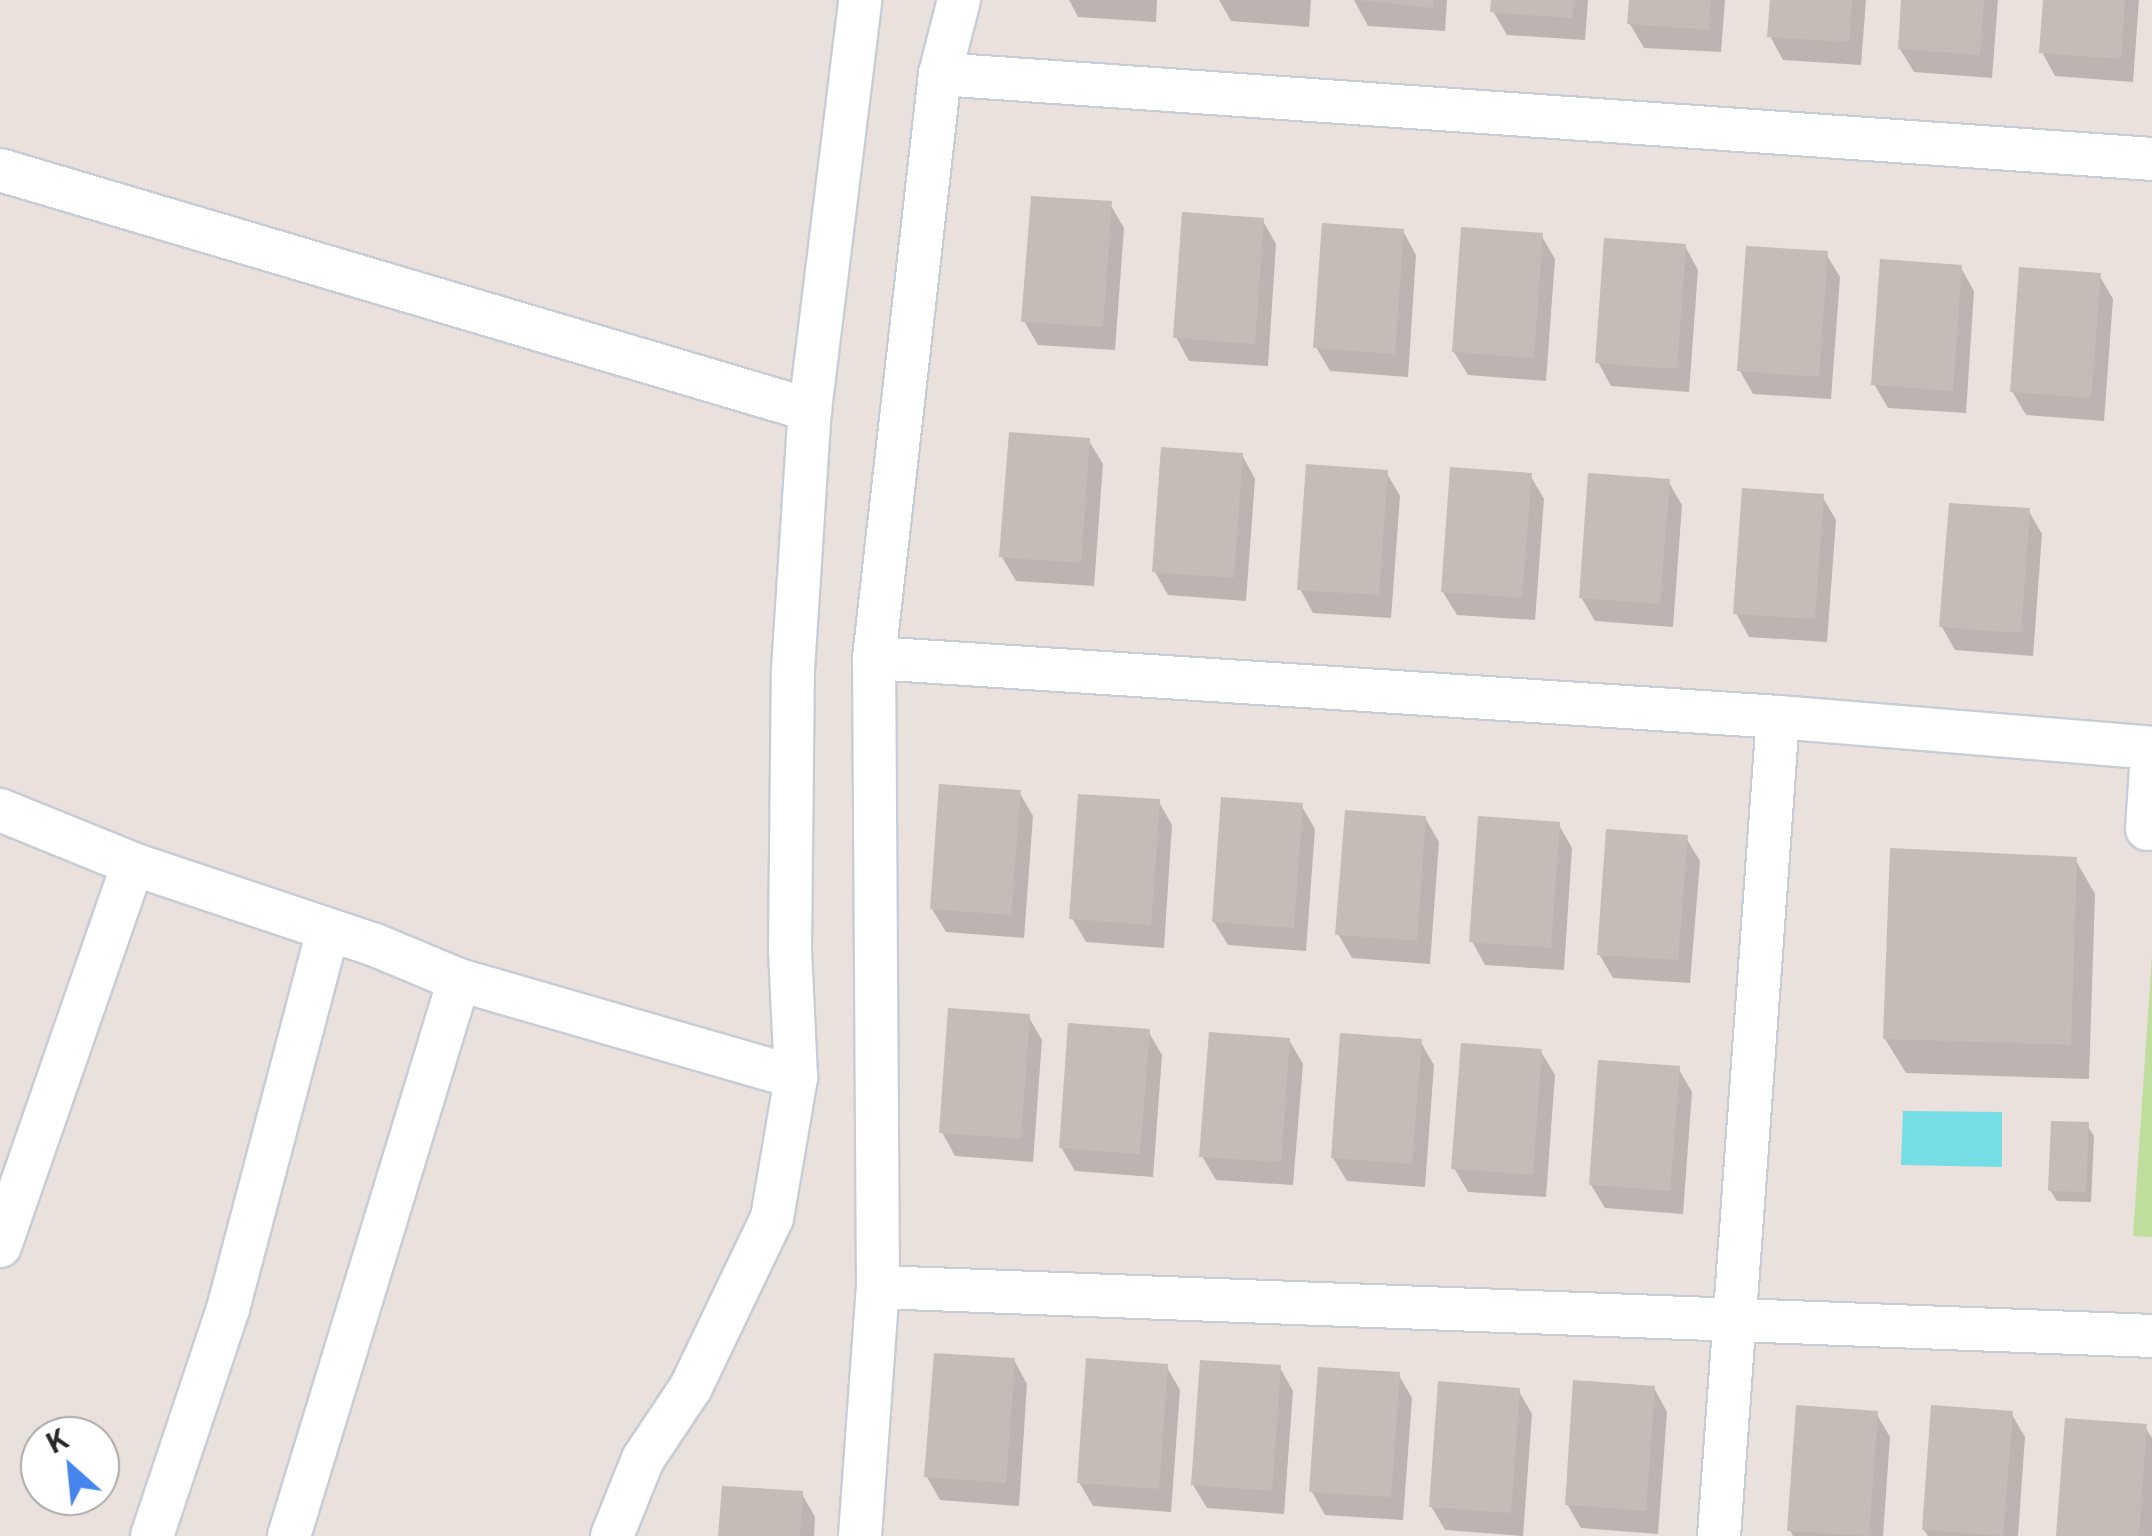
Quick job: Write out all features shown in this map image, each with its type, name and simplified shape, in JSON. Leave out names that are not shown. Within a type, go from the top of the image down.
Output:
[{"type":"street","points":[[612,1536],[643,1459],[690,1387],[772,1218],[796,1076],[790,948],[793,670],[810,410],[860,0]]},
{"type":"street","points":[[860,1536],[878,1287],[874,658],[940,74],[958,0]]},
{"type":"street","points":[[940,74],[2152,159]]},
{"type":"street","points":[[0,170],[810,410]]},
{"type":"street","points":[[874,658],[1778,717],[2152,751],[2147,829]]},
{"type":"street","points":[[1719,1536],[1778,717]]},
{"type":"street","points":[[0,810],[133,864],[328,930],[459,980],[796,1076]]},
{"type":"street","points":[[0,1246],[133,864]]},
{"type":"street","points":[[152,1536],[228,1310],[328,930]]},
{"type":"street","points":[[290,1536],[459,980]]},
{"type":"street","points":[[878,1287],[2152,1336]]},
{"type":"green space","points":[[2152,955],[2152,1237],[2133,1236]]},
{"type":"water","points":[[1903,1111],[2002,1112],[2002,1167],[1901,1165]]},
{"type":"building","points":[[1358,0],[1433,0],[1433,8]]},
{"type":"building","points":[[1491,0],[1574,0],[1572,18],[1490,12]]},
{"type":"building","points":[[1629,0],[1711,0],[1709,30],[1627,24]]},
{"type":"building","points":[[1770,0],[1852,0],[1849,42],[1767,37]]},
{"type":"building","points":[[1901,0],[1984,0],[1980,55],[1898,49]]},
{"type":"building","points":[[2043,0],[2125,0],[2121,59],[2039,53]]},
{"type":"building","points":[[1031,196],[1112,201],[1103,327],[1021,322]]},
{"type":"building","points":[[1182,212],[1264,218],[1255,344],[1173,338]]},
{"type":"building","points":[[1322,223],[1404,229],[1395,354],[1313,348]]},
{"type":"building","points":[[1461,227],[1543,233],[1534,358],[1452,352]]},
{"type":"building","points":[[1604,238],[1686,244],[1677,369],[1595,363]]},
{"type":"building","points":[[1746,246],[1828,251],[1819,377],[1737,371]]},
{"type":"building","points":[[1880,259],[1962,265],[1953,391],[1871,385]]},
{"type":"building","points":[[2019,267],[2101,273],[2091,398],[2010,392]]},
{"type":"building","points":[[1009,432],[1090,438],[1081,563],[999,557]]},
{"type":"building","points":[[1161,447],[1243,453],[1234,578],[1152,572]]},
{"type":"building","points":[[1306,464],[1388,470],[1379,595],[1297,590]]},
{"type":"building","points":[[1450,467],[1532,473],[1522,598],[1441,592]]},
{"type":"building","points":[[1588,473],[1670,479],[1660,604],[1579,598]]},
{"type":"building","points":[[1742,488],[1824,494],[1815,619],[1733,614]]},
{"type":"building","points":[[1949,503],[2030,508],[2021,633],[1939,627]]},
{"type":"building","points":[[939,784],[1021,790],[1011,915],[930,909]]},
{"type":"building","points":[[1078,794],[1160,799],[1151,925],[1069,919]]},
{"type":"building","points":[[1221,797],[1303,803],[1294,928],[1212,922]]},
{"type":"building","points":[[1345,810],[1426,816],[1417,941],[1335,935]]},
{"type":"building","points":[[1478,816],[1560,822],[1551,948],[1469,942]]},
{"type":"building","points":[[1606,829],[1688,835],[1678,960],[1597,955]]},
{"type":"building","points":[[1890,848],[2077,857],[2071,1045],[1883,1039]]},
{"type":"building","points":[[948,1008],[1030,1014],[1021,1139],[939,1133]]},
{"type":"building","points":[[1068,1023],[1150,1029],[1140,1154],[1059,1148]]},
{"type":"building","points":[[1209,1032],[1290,1038],[1281,1162],[1199,1157]]},
{"type":"building","points":[[1340,1033],[1422,1039],[1412,1164],[1331,1158]]},
{"type":"building","points":[[1461,1043],[1542,1049],[1533,1175],[1451,1169]]},
{"type":"building","points":[[1598,1060],[1680,1066],[1670,1191],[1589,1185]]},
{"type":"building","points":[[2051,1121],[2089,1122],[2086,1192],[2048,1191]]},
{"type":"building","points":[[934,1353],[1015,1358],[1006,1483],[924,1477]]},
{"type":"building","points":[[1086,1358],[1168,1364],[1159,1489],[1077,1483]]},
{"type":"building","points":[[1200,1360],[1281,1365],[1272,1491],[1191,1485]]},
{"type":"building","points":[[1318,1367],[1400,1372],[1391,1497],[1309,1492]]},
{"type":"building","points":[[1573,1380],[1655,1386],[1646,1511],[1565,1505]]},
{"type":"building","points":[[1438,1381],[1520,1388],[1511,1513],[1429,1507]]},
{"type":"building","points":[[1796,1405],[1878,1411],[1869,1536],[1787,1531]]},
{"type":"building","points":[[1931,1405],[2013,1411],[2003,1536],[1922,1530]]},
{"type":"building","points":[[2065,1418],[2147,1424],[2139,1536],[2056,1536]]},
{"type":"building","points":[[722,1486],[803,1491],[800,1536],[718,1536]]}]
